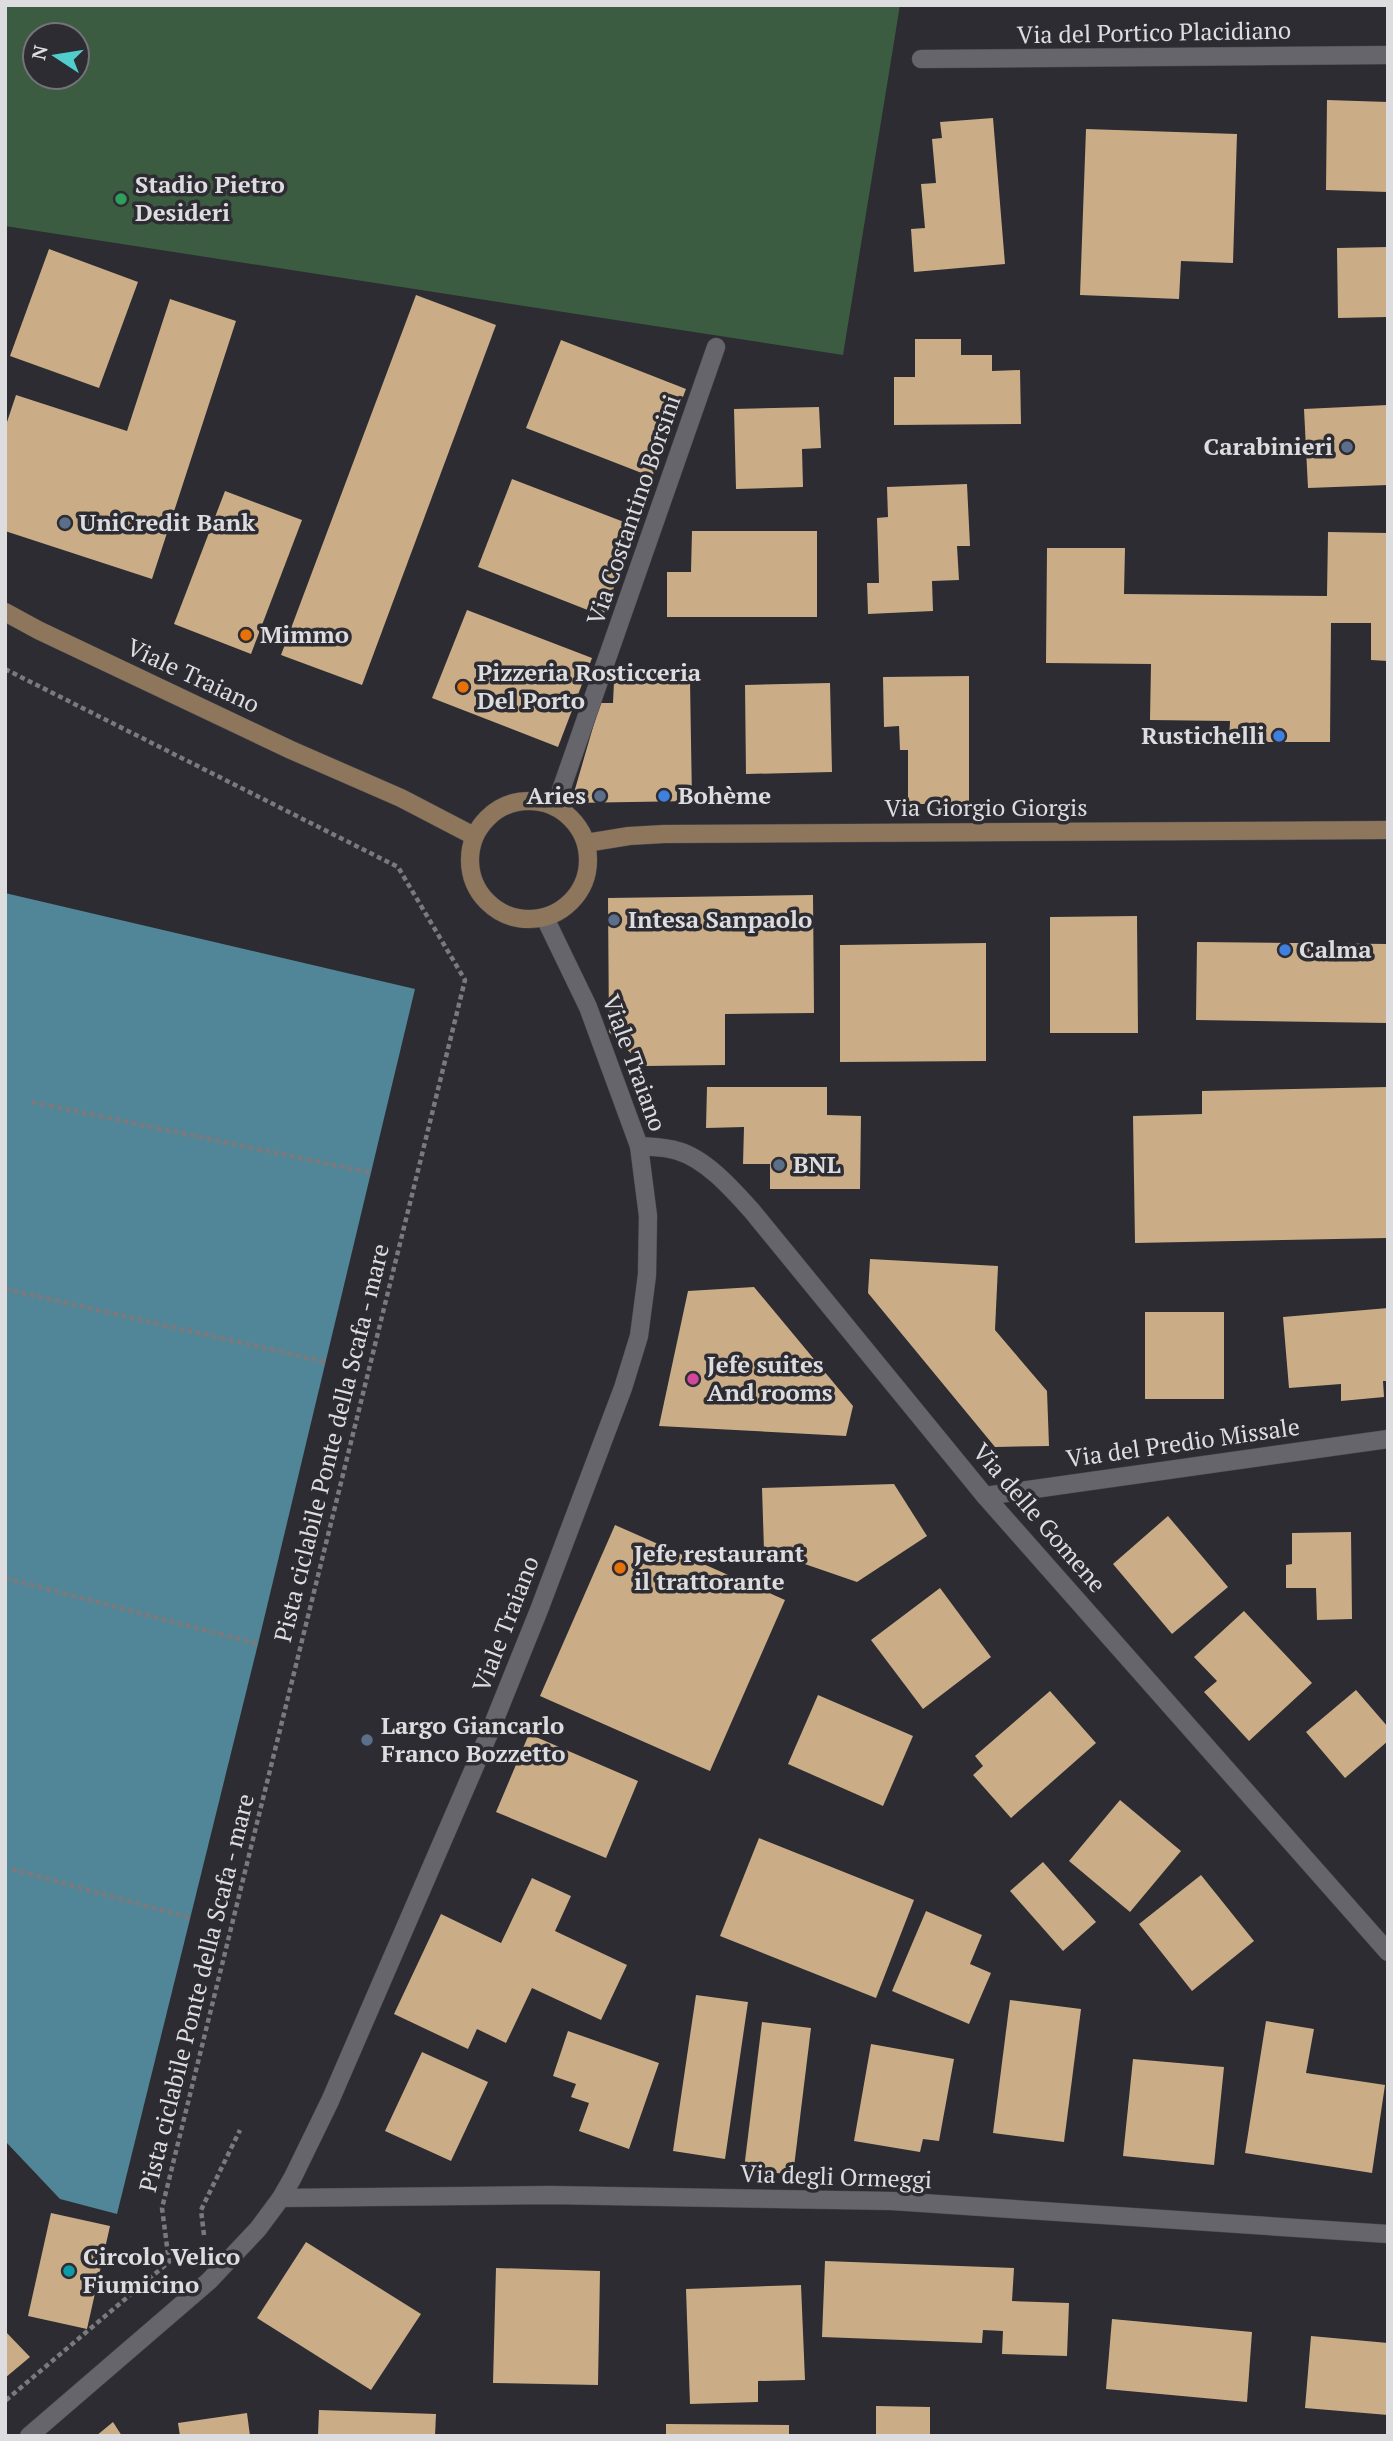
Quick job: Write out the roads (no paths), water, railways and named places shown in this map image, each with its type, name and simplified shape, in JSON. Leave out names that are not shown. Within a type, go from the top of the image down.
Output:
[{"type":"street","name":"Via del Portico Placidiano","points":[[921,60],[1388,55]]},
{"type":"street","name":"Via Costantino Borsini","points":[[555,807],[716,347]]},
{"type":"street","name":"Viale Traiano","points":[[5,612],[291,750],[401,798],[474,836]]},
{"type":"street","points":[[537,801],[555,807],[569,816],[586,843],[589,862],[585,880],[576,897],[562,910],[545,918],[526,920],[507,916],[491,906],[478,892],[471,874],[470,855],[474,836],[484,820],[500,808],[518,802],[537,801]]},
{"type":"street","name":"Via Giorgio Giorgis","points":[[586,843],[664,834],[1388,830]]},
{"type":"street","name":"Viale Traiano","points":[[29,2436],[209,2281],[245,2243],[281,2198],[320,2125],[491,1729],[623,1388],[639,1336],[647,1275],[648,1216],[639,1146],[588,1007],[545,918]]},
{"type":"street","name":"Via delle Gomene","points":[[639,1146],[678,1151],[707,1168],[752,1210],[985,1496],[1388,1952]]},
{"type":"street","name":"Via del Predio Missale","points":[[985,1496],[1388,1439]]},
{"type":"street","name":"Via degli Ormeggi","points":[[281,2198],[549,2195],[892,2201],[1388,2234]]},
{"type":"water","points":[[5,893],[415,989],[258,1644],[117,2214],[60,2199],[5,2141]]},
{"type":"place","name":"Stadio Pietro Desideri","points":[[121,199]]},
{"type":"place","name":"Carabinieri","points":[[1347,447]]},
{"type":"place","name":"UniCredit Bank","points":[[65,523]]},
{"type":"place","name":"Mimmo","points":[[246,635]]},
{"type":"place","name":"Pizzeria Rosticceria Del Porto","points":[[463,687]]},
{"type":"place","name":"Rustichelli","points":[[1279,736]]},
{"type":"place","name":"Aries","points":[[600,796]]},
{"type":"place","name":"Bohème","points":[[664,796]]},
{"type":"place","name":"Intesa Sanpaolo","points":[[614,920]]},
{"type":"place","name":"Calma","points":[[1285,950]]},
{"type":"place","name":"BNL","points":[[779,1165]]},
{"type":"place","name":"Jefe suites And rooms","points":[[693,1379]]},
{"type":"place","name":"Jefe restaurant il trattorante","points":[[620,1568]]},
{"type":"place","name":"Largo Giancarlo Franco Bozzetto","points":[[367,1740]]},
{"type":"place","name":"Circolo Velico Fiumicino","points":[[69,2271]]}]
